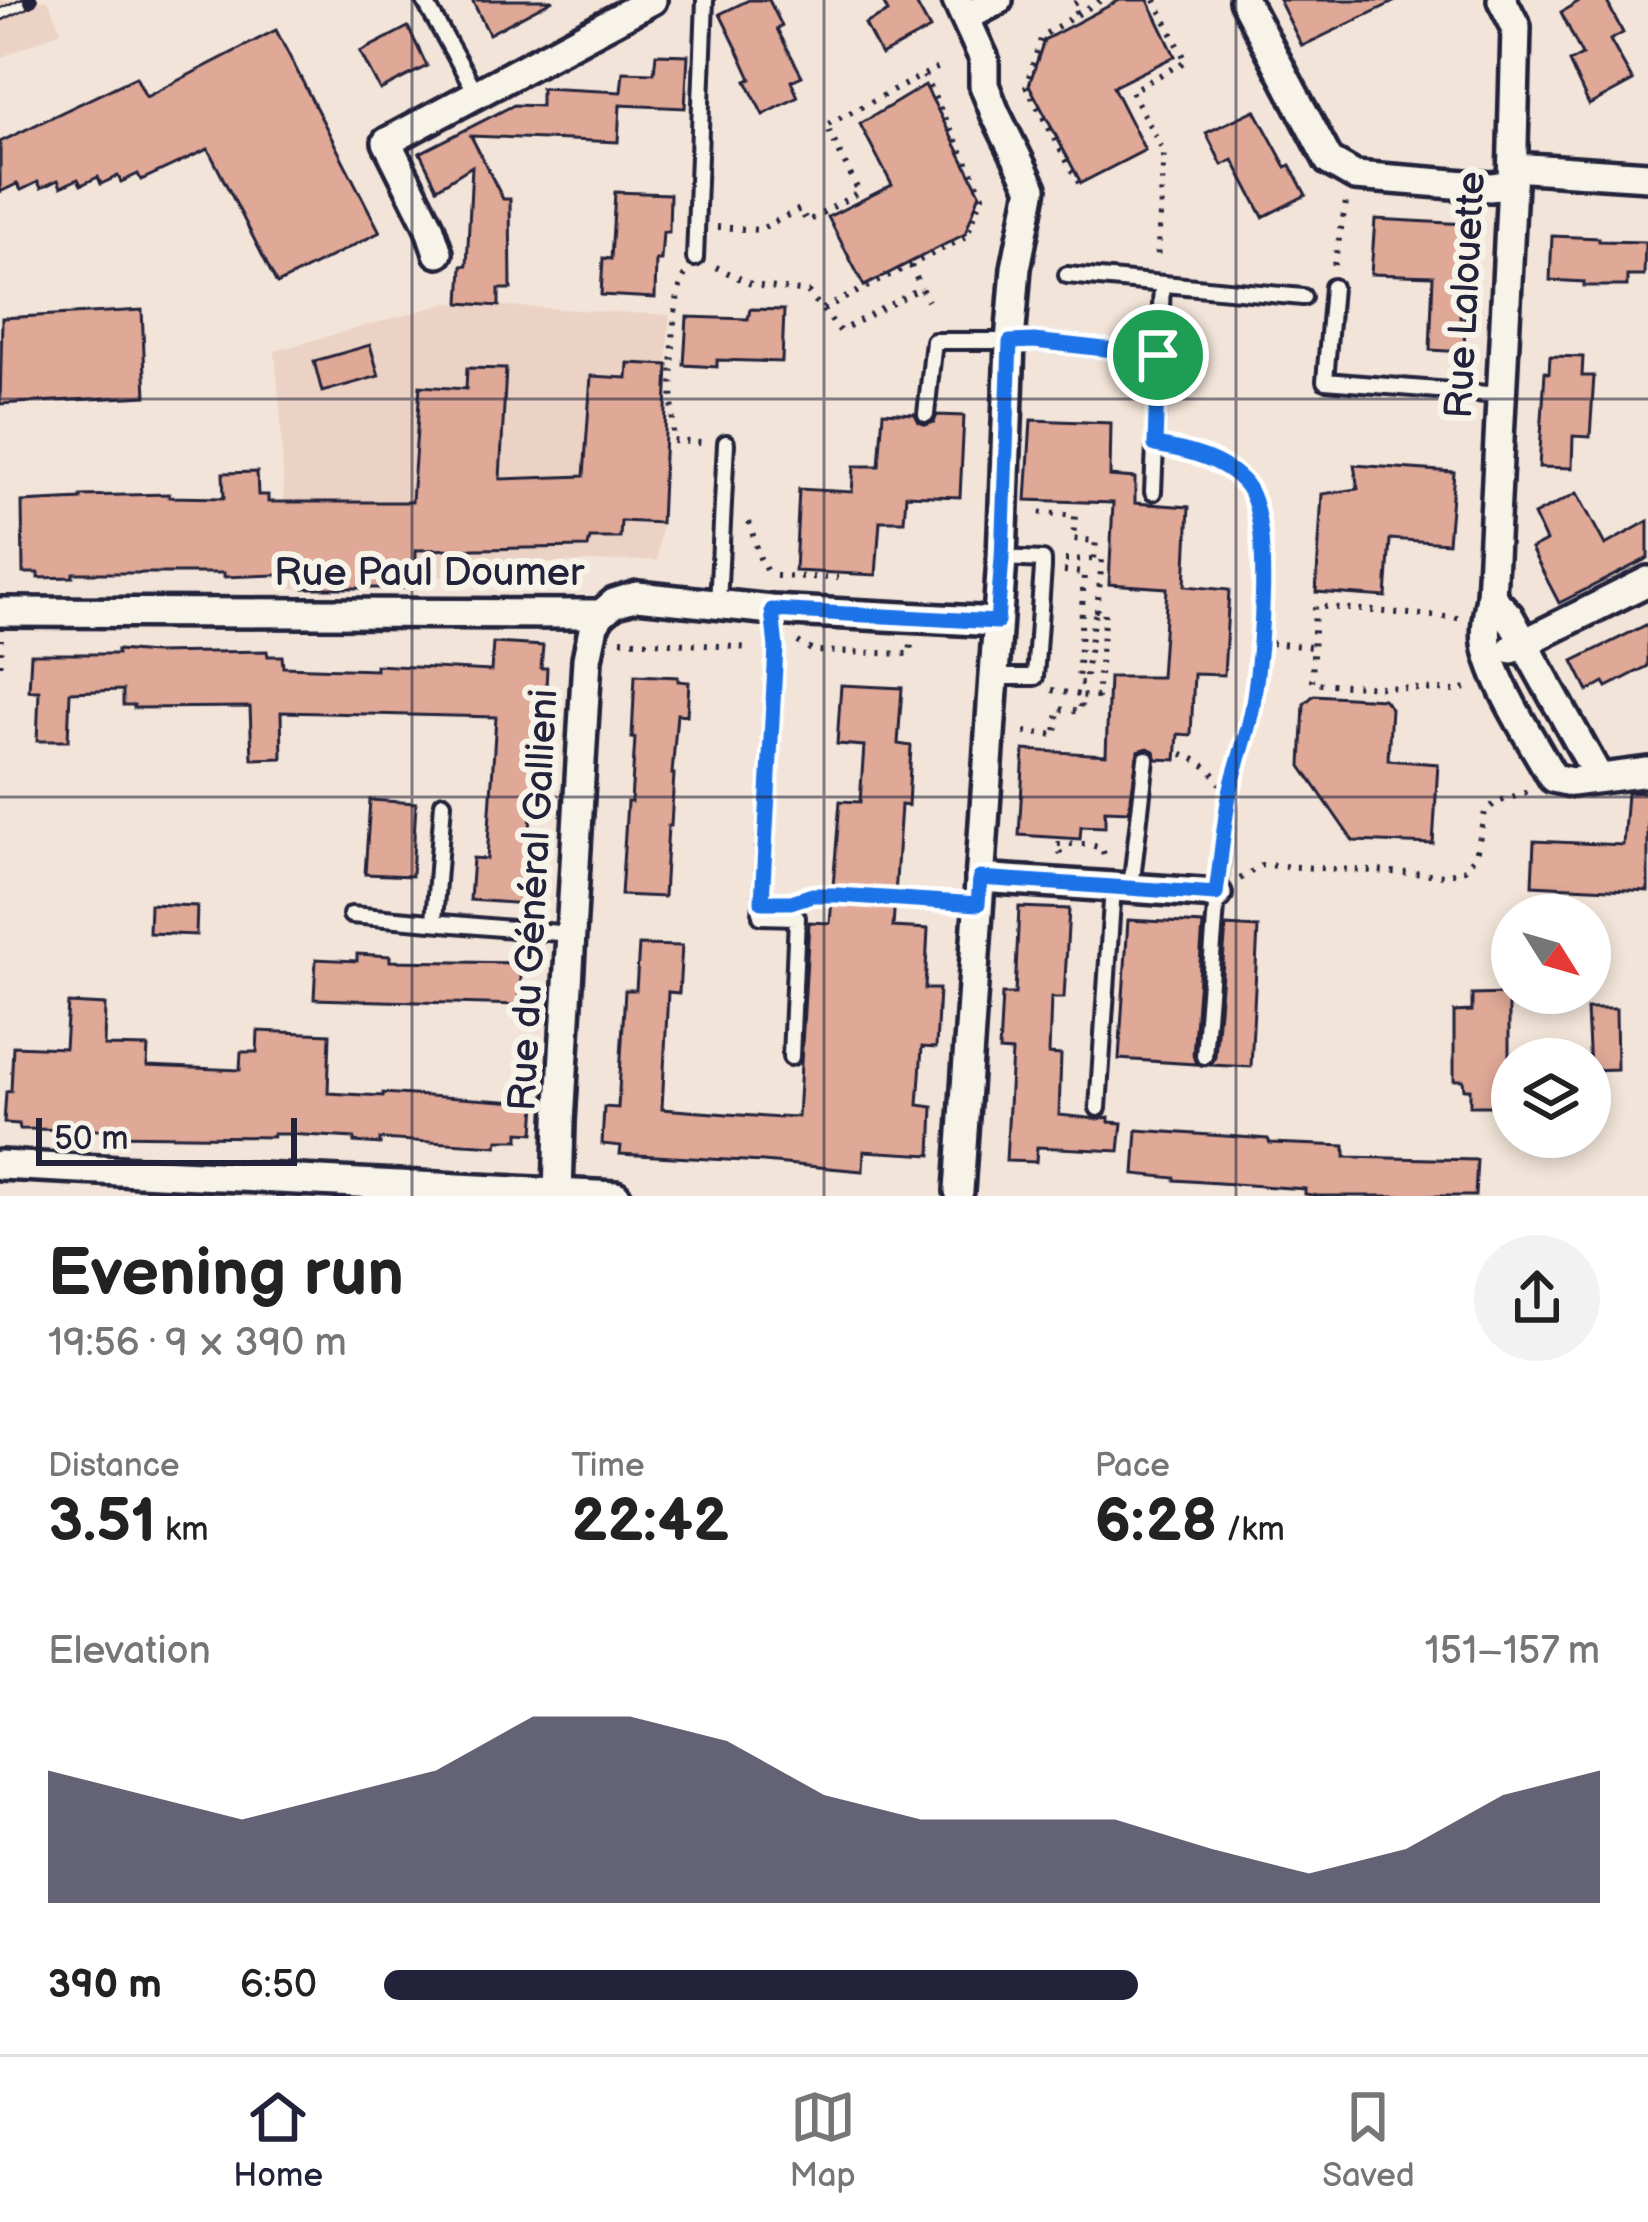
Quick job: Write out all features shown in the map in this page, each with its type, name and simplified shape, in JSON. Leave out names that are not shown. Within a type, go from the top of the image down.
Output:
[{"type":"street","points":[[438,253],[387,142],[652,0]]},
{"type":"street","points":[[958,1194],[1002,558],[1010,342],[1016,268],[1032,188],[994,113],[984,85],[984,59],[961,9],[998,0]]},
{"type":"street","points":[[1244,0],[1329,161],[1355,176],[1491,187],[1512,176],[1648,176]]},
{"type":"street","name":"Rue Lalouette","points":[[1502,0],[1516,27],[1489,609],[1491,661],[1553,778]]},
{"type":"street","points":[[1491,661],[1648,581]]},
{"type":"street","name":"Rue Paul Doumer","points":[[0,612],[607,627],[614,603],[637,596],[772,610],[997,622]]},
{"type":"street","points":[[1489,609],[1509,616],[1599,778]]},
{"type":"street","name":"Rue du Général Gallieni","points":[[558,1194],[587,659],[593,626],[607,627]]},
{"type":"street","points":[[1553,778],[1571,782],[1648,772]]},
{"type":"street","points":[[979,891],[1122,888],[1216,894]]},
{"type":"street","points":[[0,1165],[616,1196]]},
{"type":"lane","points":[[424,0],[476,94]]},
{"type":"lane","points":[[695,258],[705,0]]},
{"type":"lane","points":[[1067,275],[1304,297]]},
{"type":"lane","points":[[1153,491],[1158,284]]},
{"type":"lane","points":[[1333,287],[1325,382],[1500,394]]},
{"type":"lane","points":[[926,415],[934,341],[1034,341],[1158,355]]},
{"type":"lane","points":[[718,604],[726,443]]},
{"type":"lane","points":[[994,677],[1035,677],[1043,568],[1043,560],[1002,558]]},
{"type":"lane","points":[[772,610],[776,648],[761,916],[797,917],[791,1057]]},
{"type":"lane","points":[[1098,1108],[1122,888],[1146,759]]},
{"type":"lane","points":[[434,921],[442,803]]},
{"type":"lane","points":[[1204,1057],[1228,804]]},
{"type":"lane","points":[[351,915],[570,934]]},
{"type":"path","points":[[1076,14],[1072,4],[1081,0]]},
{"type":"path","points":[[1079,183],[1026,86],[1042,36],[1101,0]]},
{"type":"path","points":[[1155,0],[1186,61],[1131,91],[1164,152],[1158,284]]},
{"type":"path","points":[[696,225],[759,230],[800,209],[807,222],[860,192],[826,125],[945,64]]},
{"type":"path","points":[[821,310],[966,237],[972,228],[983,195],[924,76]]},
{"type":"path","points":[[1334,260],[1346,201]]},
{"type":"path","points":[[695,258],[753,285],[808,292],[840,332],[922,288]]},
{"type":"path","points":[[911,266],[928,301]]},
{"type":"path","points":[[679,285],[673,442],[726,443]]},
{"type":"path","points":[[1155,445],[1210,460],[1249,488],[1259,526],[1264,573],[1252,707],[1228,804]]},
{"type":"path","points":[[1036,512],[1075,516],[1073,539],[1096,541],[1089,560],[1102,560],[1085,683],[1078,683],[1084,573],[1043,568]]},
{"type":"path","points":[[749,522],[770,578]]},
{"type":"path","points":[[1456,691],[1312,683],[1315,606],[1489,609]]},
{"type":"path","points":[[1049,690],[1097,697],[1105,611],[1097,610]]},
{"type":"path","points":[[607,627],[762,647]]},
{"type":"path","points":[[795,640],[813,651],[906,654]]},
{"type":"path","points":[[1259,642],[1312,647]]},
{"type":"path","points":[[1025,732],[1056,735],[1058,710],[1080,712],[1084,696]]},
{"type":"path","points":[[1182,754],[1210,768],[1228,804]]},
{"type":"path","points":[[1262,865],[1448,875],[1465,868],[1476,855],[1485,812],[1553,778]]},
{"type":"path","points":[[762,902],[791,902],[812,895],[979,891]]},
{"type":"shaded area","points":[[0,0],[48,0],[61,31],[0,58]]},
{"type":"shaded area","points":[[448,303],[669,315],[657,560],[444,566],[443,577],[417,577],[416,588],[287,588],[275,351]]},
{"type":"building","points":[[472,0],[553,0],[489,34]]},
{"type":"building","points":[[749,0],[769,0],[782,26],[777,29],[802,76],[791,81],[798,97],[763,115],[720,14]]},
{"type":"building","points":[[882,0],[914,0],[930,29],[881,55],[865,24],[888,12]]},
{"type":"building","points":[[1120,0],[1148,0],[1175,56],[1113,87],[1145,150],[1081,183],[1029,85],[1044,40]]},
{"type":"building","points":[[1279,0],[1398,0],[1302,46]]},
{"type":"building","points":[[1581,0],[1606,0],[1623,33],[1610,40],[1633,81],[1589,105],[1569,62],[1582,55],[1561,12]]},
{"type":"building","points":[[408,27],[427,66],[380,90],[360,52]]},
{"type":"building","points":[[276,30],[380,232],[277,284],[208,149],[141,180],[138,174],[121,182],[118,176],[101,184],[98,177],[61,187],[58,180],[21,190],[17,184],[0,192],[0,142],[136,77],[146,97]]},
{"type":"building","points":[[656,54],[688,55],[685,108],[620,105],[618,142],[471,136],[503,199],[510,199],[511,289],[499,289],[499,306],[460,303],[462,266],[467,265],[472,166],[437,188],[420,153],[514,105],[541,106],[541,88],[621,92],[623,72],[654,73]]},
{"type":"building","points":[[925,85],[980,193],[965,234],[864,286],[828,217],[892,185],[860,124]]},
{"type":"building","points":[[1255,110],[1306,195],[1263,217],[1233,160],[1222,165],[1206,133]]},
{"type":"building","points":[[615,192],[670,194],[669,232],[663,232],[661,260],[656,260],[655,298],[601,295],[603,258],[611,259]]},
{"type":"building","points":[[1375,219],[1466,224],[1460,318],[1465,318],[1464,352],[1430,350],[1433,276],[1371,274]]},
{"type":"building","points":[[1552,236],[1645,242],[1644,276],[1627,276],[1627,286],[1550,280]]},
{"type":"building","points":[[750,309],[784,310],[782,362],[717,360],[717,367],[684,365],[687,317],[748,319]]},
{"type":"building","points":[[142,310],[146,396],[0,404],[2,318]]},
{"type":"building","points":[[370,345],[379,376],[322,392],[314,361]]},
{"type":"building","points":[[1550,356],[1583,357],[1582,376],[1594,376],[1590,437],[1573,436],[1572,468],[1539,467]]},
{"type":"building","points":[[628,363],[668,365],[661,523],[621,521],[620,538],[590,538],[588,547],[416,550],[416,588],[304,588],[304,574],[73,573],[73,577],[38,578],[38,573],[23,573],[22,502],[169,494],[224,498],[223,473],[257,472],[258,495],[268,495],[268,502],[412,502],[420,386],[466,389],[467,368],[506,369],[500,479],[584,476],[591,376],[627,378]]},
{"type":"building","points":[[883,412],[915,414],[926,425],[937,415],[964,416],[960,497],[906,495],[904,521],[880,521],[876,575],[795,571],[799,489],[852,492],[854,466],[879,466]]},
{"type":"building","points":[[1031,420],[1111,423],[1110,476],[1135,478],[1135,503],[1189,507],[1185,586],[1229,590],[1224,675],[1194,674],[1191,735],[1178,734],[1176,760],[1157,759],[1148,748],[1138,751],[1129,811],[1105,810],[1105,827],[1081,826],[1080,839],[1019,835],[1024,750],[1106,755],[1109,677],[1161,677],[1167,588],[1109,584],[1113,503],[1026,500]]},
{"type":"building","points":[[1354,465],[1454,472],[1448,543],[1390,539],[1386,597],[1316,592],[1322,494],[1358,489]]},
{"type":"building","points":[[1577,493],[1605,545],[1648,521],[1648,558],[1559,603],[1531,549],[1546,541],[1534,515]]},
{"type":"building","points":[[1648,624],[1648,666],[1607,687],[1604,682],[1588,691],[1573,661]]},
{"type":"building","points":[[493,643],[543,646],[541,668],[547,668],[545,708],[537,707],[526,904],[470,900],[473,858],[487,859],[496,717],[281,712],[282,758],[252,759],[250,707],[134,708],[123,705],[123,690],[70,692],[68,741],[37,741],[39,691],[29,691],[31,654],[267,651],[268,656],[282,656],[283,667],[376,670],[376,665],[491,671]]},
{"type":"building","points":[[635,675],[689,682],[687,715],[677,714],[664,897],[621,895],[627,802],[631,802]]},
{"type":"building","points":[[841,685],[902,688],[898,744],[911,746],[908,806],[901,805],[893,927],[928,929],[925,989],[939,989],[936,1048],[922,1047],[918,1105],[933,1107],[931,1155],[864,1151],[863,1171],[620,1154],[621,1146],[602,1144],[604,1107],[618,1108],[625,990],[636,990],[639,945],[682,946],[679,993],[668,992],[662,1109],[798,1117],[809,922],[830,923],[840,801],[860,802],[864,746],[837,744]]},
{"type":"building","points":[[1314,695],[1383,699],[1391,708],[1388,760],[1438,764],[1433,844],[1353,841],[1301,766],[1304,704]]},
{"type":"building","points":[[1648,792],[1648,891],[1532,885],[1534,841],[1623,845],[1627,793]]},
{"type":"building","points":[[370,800],[416,803],[412,876],[365,874]]},
{"type":"building","points":[[150,904],[197,906],[196,935],[149,933]]},
{"type":"building","points":[[1019,907],[1069,909],[1064,998],[1051,998],[1049,1054],[1061,1055],[1059,1115],[1109,1117],[1109,1122],[1122,1123],[1119,1151],[1037,1147],[1036,1162],[1006,1161],[1012,1052],[999,1051],[1002,994],[1015,994]]},
{"type":"building","points":[[1128,920],[1203,924],[1196,1064],[1119,1059]]},
{"type":"building","points":[[1226,926],[1258,928],[1251,1067],[1211,1065]]},
{"type":"building","points":[[357,954],[390,956],[390,961],[522,963],[519,1005],[314,999],[316,959],[357,961]]},
{"type":"building","points":[[1491,994],[1491,1014],[1509,1014],[1509,1038],[1491,1038],[1491,1106],[1470,1106],[1470,1089],[1464,1089],[1463,1080],[1454,1080],[1454,1012],[1472,1011],[1472,995]]},
{"type":"building","points":[[68,1003],[105,1005],[104,1046],[148,1047],[147,1066],[240,1070],[241,1052],[257,1052],[258,1031],[330,1034],[328,1093],[536,1103],[534,1133],[519,1132],[519,1140],[498,1140],[497,1146],[380,1139],[380,1144],[287,1134],[106,1135],[106,1130],[20,1129],[19,1124],[4,1123],[13,1046],[65,1048]]},
{"type":"building","points":[[1616,1009],[1617,1069],[1611,1069],[1611,1038],[1588,1038],[1587,1014],[1611,1014]]},
{"type":"building","points":[[1137,1130],[1345,1146],[1345,1157],[1477,1160],[1475,1196],[1319,1196],[1305,1194],[1305,1189],[1134,1174]]},
{"type":"railway","points":[[0,15],[31,0]]},
{"type":"route","points":[[1010,342],[1158,355],[1155,445],[1188,451],[1236,476],[1249,488],[1259,526],[1264,573],[1252,707],[1228,804],[1216,894],[980,878],[978,904],[837,895],[762,902],[776,648],[772,610],[997,622],[1010,342]]}]
